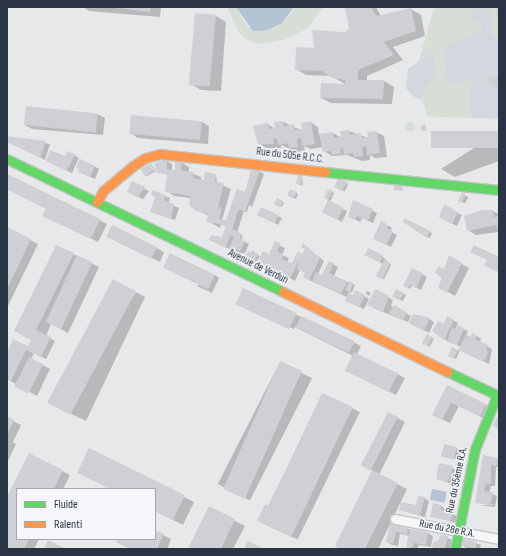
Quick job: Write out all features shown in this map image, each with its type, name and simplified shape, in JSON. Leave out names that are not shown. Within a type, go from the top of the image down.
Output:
[{"type":"street","name":"Rue du 505e R.C.C.","points":[[97,202],[103,191],[134,166],[145,158],[160,154],[499,190]]},
{"type":"street","name":"Avenue de Verdun","points":[[7,159],[498,395]]},
{"type":"street","name":"Rue du 35ème R.A.","points":[[455,549],[475,449],[498,395]]},
{"type":"street","name":"Rue du 28e R.A.","points":[[395,518],[499,539]]},
{"type":"shaded area","points":[[227,7],[236,7],[248,27],[268,30],[292,13],[294,7],[323,7],[307,29],[283,40],[260,44],[248,40],[239,33]]},
{"type":"shaded area","points":[[434,7],[499,7],[499,119],[427,116],[423,100],[415,98],[406,88],[408,69],[420,60]]},
{"type":"shaded area","points":[[434,7],[471,7],[473,23],[481,22],[482,30],[444,48],[447,84],[481,78],[475,81],[469,92],[470,118],[427,116],[423,100],[419,99],[436,74],[434,53],[419,61]]},
{"type":"shaded area","points":[[488,7],[496,7],[499,21],[499,43],[492,34]]},
{"type":"shaded area","points":[[408,122],[412,122],[414,123],[414,131],[408,132],[405,129],[405,125]]},
{"type":"water","points":[[236,7],[294,7],[282,23],[268,30],[253,31]]},
{"type":"water","points":[[432,489],[447,492],[445,503],[430,500]]},
{"type":"building","points":[[108,7],[151,7],[150,12]]},
{"type":"building","points":[[345,7],[371,7],[376,16],[411,8],[416,31],[384,42],[394,55],[358,70],[358,80],[384,80],[383,99],[320,98],[321,83],[345,84],[345,80],[332,78],[322,71],[295,70],[296,47],[314,48],[312,30],[345,32],[349,29]]},
{"type":"building","points":[[496,7],[499,7],[499,21],[498,21]]},
{"type":"building","points":[[195,13],[216,15],[210,87],[189,85]]},
{"type":"building","points":[[492,76],[496,76],[498,77],[498,85],[492,86],[489,83],[489,79]]},
{"type":"building","points":[[26,106],[98,114],[96,132],[24,125]]},
{"type":"building","points":[[131,115],[202,121],[200,140],[129,134]]},
{"type":"building","points":[[283,121],[284,126],[294,124],[295,130],[302,129],[301,123],[311,121],[315,144],[302,146],[301,138],[297,139],[298,147],[289,148],[288,143],[278,145],[277,139],[273,139],[274,144],[258,144],[253,126],[268,123],[269,129],[275,128],[274,122]]},
{"type":"building","points":[[421,125],[426,125],[426,131],[421,131]]},
{"type":"building","points":[[349,130],[350,135],[361,133],[362,138],[368,137],[367,132],[377,131],[380,153],[367,155],[366,146],[362,147],[363,156],[354,157],[353,153],[344,155],[343,148],[340,149],[341,153],[332,155],[331,151],[323,152],[319,134],[333,132],[334,138],[341,136],[340,131]]},
{"type":"building","points":[[431,131],[499,131],[499,148],[431,148]]},
{"type":"building","points":[[7,136],[46,141],[40,158],[7,142]]},
{"type":"building","points":[[50,150],[65,156],[67,151],[75,154],[67,171],[46,161]]},
{"type":"building","points":[[80,159],[95,166],[90,177],[78,172],[79,169],[76,167]]},
{"type":"building","points":[[167,160],[167,169],[175,170],[175,161],[182,162],[181,170],[194,172],[193,178],[204,180],[205,172],[216,174],[215,182],[224,183],[218,207],[222,208],[219,219],[226,220],[237,189],[245,192],[251,170],[260,170],[245,212],[239,209],[232,229],[242,234],[240,238],[245,241],[240,251],[236,249],[235,252],[228,249],[234,237],[230,235],[226,248],[209,240],[211,235],[222,237],[226,225],[206,222],[208,214],[196,211],[189,205],[191,196],[165,192],[167,174],[157,173],[154,163]]},
{"type":"building","points":[[151,163],[155,170],[145,176],[141,169]]},
{"type":"building","points":[[7,174],[100,219],[91,239],[42,216],[46,209],[7,189]]},
{"type":"building","points":[[298,174],[303,175],[301,185],[296,184]]},
{"type":"building","points":[[338,179],[347,182],[342,191],[334,187]]},
{"type":"building","points":[[132,181],[145,187],[138,197],[127,192]]},
{"type":"building","points":[[394,185],[403,186],[402,191],[393,190]]},
{"type":"building","points":[[290,189],[297,192],[293,199],[287,195]]},
{"type":"building","points":[[328,189],[333,191],[328,200],[324,198]]},
{"type":"building","points":[[153,190],[165,195],[164,200],[174,204],[171,219],[150,212],[155,197],[151,195]]},
{"type":"building","points":[[462,193],[466,195],[461,203],[458,201]]},
{"type":"building","points":[[277,198],[283,201],[280,207],[274,204]]},
{"type":"building","points":[[328,200],[343,207],[337,220],[322,213]]},
{"type":"building","points":[[353,200],[373,209],[368,221],[357,216],[355,220],[348,217]]},
{"type":"building","points":[[444,204],[458,212],[452,224],[439,217]]},
{"type":"building","points":[[261,207],[278,215],[274,223],[257,215]]},
{"type":"building","points":[[482,210],[493,210],[494,217],[499,216],[499,232],[496,225],[467,231],[464,216]]},
{"type":"building","points":[[404,218],[430,231],[427,238],[403,222]]},
{"type":"building","points":[[381,221],[387,224],[386,228],[393,231],[386,245],[373,239]]},
{"type":"building","points":[[112,225],[157,247],[151,259],[106,237]]},
{"type":"building","points":[[7,227],[31,239],[7,289]]},
{"type":"building","points":[[275,241],[281,244],[277,251],[284,255],[282,259],[292,263],[298,251],[302,254],[305,249],[301,247],[303,243],[320,258],[309,280],[303,277],[305,273],[297,269],[299,260],[290,279],[258,261],[263,251],[269,254]]},
{"type":"building","points":[[56,245],[74,253],[36,330],[51,337],[41,357],[26,350],[11,381],[7,379],[7,353],[13,339],[28,346],[31,340],[14,331]]},
{"type":"building","points":[[474,245],[499,257],[497,272],[484,265],[487,260],[470,252]]},
{"type":"building","points":[[368,248],[383,255],[380,262],[365,255]]},
{"type":"building","points":[[252,250],[258,254],[254,262],[245,257],[248,251],[250,253]]},
{"type":"building","points":[[170,253],[215,275],[208,289],[163,267]]},
{"type":"building","points":[[77,255],[92,262],[61,329],[46,322]]},
{"type":"building","points":[[449,255],[462,263],[447,293],[438,288],[442,279],[435,272],[439,266],[444,269]]},
{"type":"building","points":[[384,260],[390,263],[382,279],[376,276]]},
{"type":"building","points":[[329,261],[334,263],[329,273],[347,282],[341,294],[312,281],[316,272],[322,275]]},
{"type":"building","points":[[412,268],[423,273],[416,288],[410,285],[408,288],[403,286]]},
{"type":"building","points":[[113,279],[136,291],[70,415],[47,403]]},
{"type":"building","points":[[349,281],[354,283],[350,292],[345,290]]},
{"type":"building","points":[[243,288],[296,313],[289,329],[235,304]]},
{"type":"building","points":[[375,289],[389,296],[383,312],[367,305]]},
{"type":"building","points":[[396,289],[404,293],[400,300],[392,297]]},
{"type":"building","points":[[355,290],[365,295],[359,307],[345,301],[348,293],[353,295]]},
{"type":"building","points":[[395,305],[407,313],[403,320],[388,313]]},
{"type":"building","points":[[413,314],[430,318],[424,331],[409,323]]},
{"type":"building","points":[[301,316],[354,341],[349,353],[296,328]]},
{"type":"building","points":[[447,316],[454,320],[444,340],[432,331],[438,321],[444,323]]},
{"type":"building","points":[[458,325],[464,328],[457,345],[447,342],[452,327],[456,329]]},
{"type":"building","points":[[473,333],[476,335],[475,339],[488,345],[486,350],[488,352],[484,362],[458,350],[466,335],[470,336]]},
{"type":"building","points":[[427,334],[432,337],[428,346],[422,344]]},
{"type":"building","points":[[452,347],[458,350],[454,358],[448,356]]},
{"type":"building","points":[[354,352],[398,373],[389,392],[345,371]]},
{"type":"building","points":[[29,357],[43,364],[28,394],[14,386]]},
{"type":"building","points":[[280,361],[302,371],[245,499],[223,489]]},
{"type":"building","points":[[447,385],[486,404],[480,416],[451,403],[442,420],[432,415]]},
{"type":"building","points":[[322,393],[353,407],[291,537],[257,521],[265,504],[269,506]]},
{"type":"building","points":[[388,412],[398,417],[371,470],[361,465]]},
{"type":"building","points":[[7,416],[14,420],[7,435]]},
{"type":"building","points":[[497,417],[499,418],[499,430],[493,425]]},
{"type":"building","points":[[444,444],[457,447],[454,460],[441,457]]},
{"type":"building","points":[[89,448],[185,495],[173,520],[156,512],[156,488],[108,488],[77,473]]},
{"type":"building","points":[[29,453],[63,470],[54,488],[16,488],[16,540],[28,540],[24,549],[7,549],[7,497]]},
{"type":"building","points":[[483,455],[498,458],[497,466],[491,465],[491,484],[486,484],[484,491],[493,492],[490,505],[475,503]]},
{"type":"building","points":[[439,463],[453,466],[448,482],[436,479]]},
{"type":"building","points":[[372,470],[398,483],[365,549],[340,549],[335,546]]},
{"type":"building","points":[[418,496],[425,497],[420,515],[399,510],[401,502],[416,505]]},
{"type":"building","points":[[433,503],[441,505],[440,509],[453,513],[451,521],[430,517]]},
{"type":"building","points":[[209,506],[235,519],[221,549],[188,549]]},
{"type":"building","points":[[390,524],[408,528],[407,535],[396,532],[393,544],[386,542]]},
{"type":"building","points":[[410,529],[428,532],[426,545],[414,543],[412,548],[406,547]]},
{"type":"building","points":[[156,530],[164,534],[157,549],[130,549],[116,542],[117,540],[156,540]]},
{"type":"building","points":[[440,535],[448,536],[445,549],[432,549],[433,542],[439,540]]},
{"type":"building","points":[[463,539],[477,542],[476,548],[478,549],[462,546]]},
{"type":"building","points":[[48,540],[66,549],[44,549]]},
{"type":"building","points":[[248,541],[264,549],[244,549]]},
{"type":"traffic: fast","points":[[7,159],[283,292]]},
{"type":"traffic: fast","points":[[325,172],[499,190]]},
{"type":"traffic: fast","points":[[448,372],[499,396]]},
{"type":"traffic: fast","points":[[455,549],[475,449],[497,395]]},
{"type":"traffic: slow","points":[[97,202],[103,191],[133,166],[145,158],[160,154],[325,172]]},
{"type":"traffic: slow","points":[[283,292],[448,372]]}]
